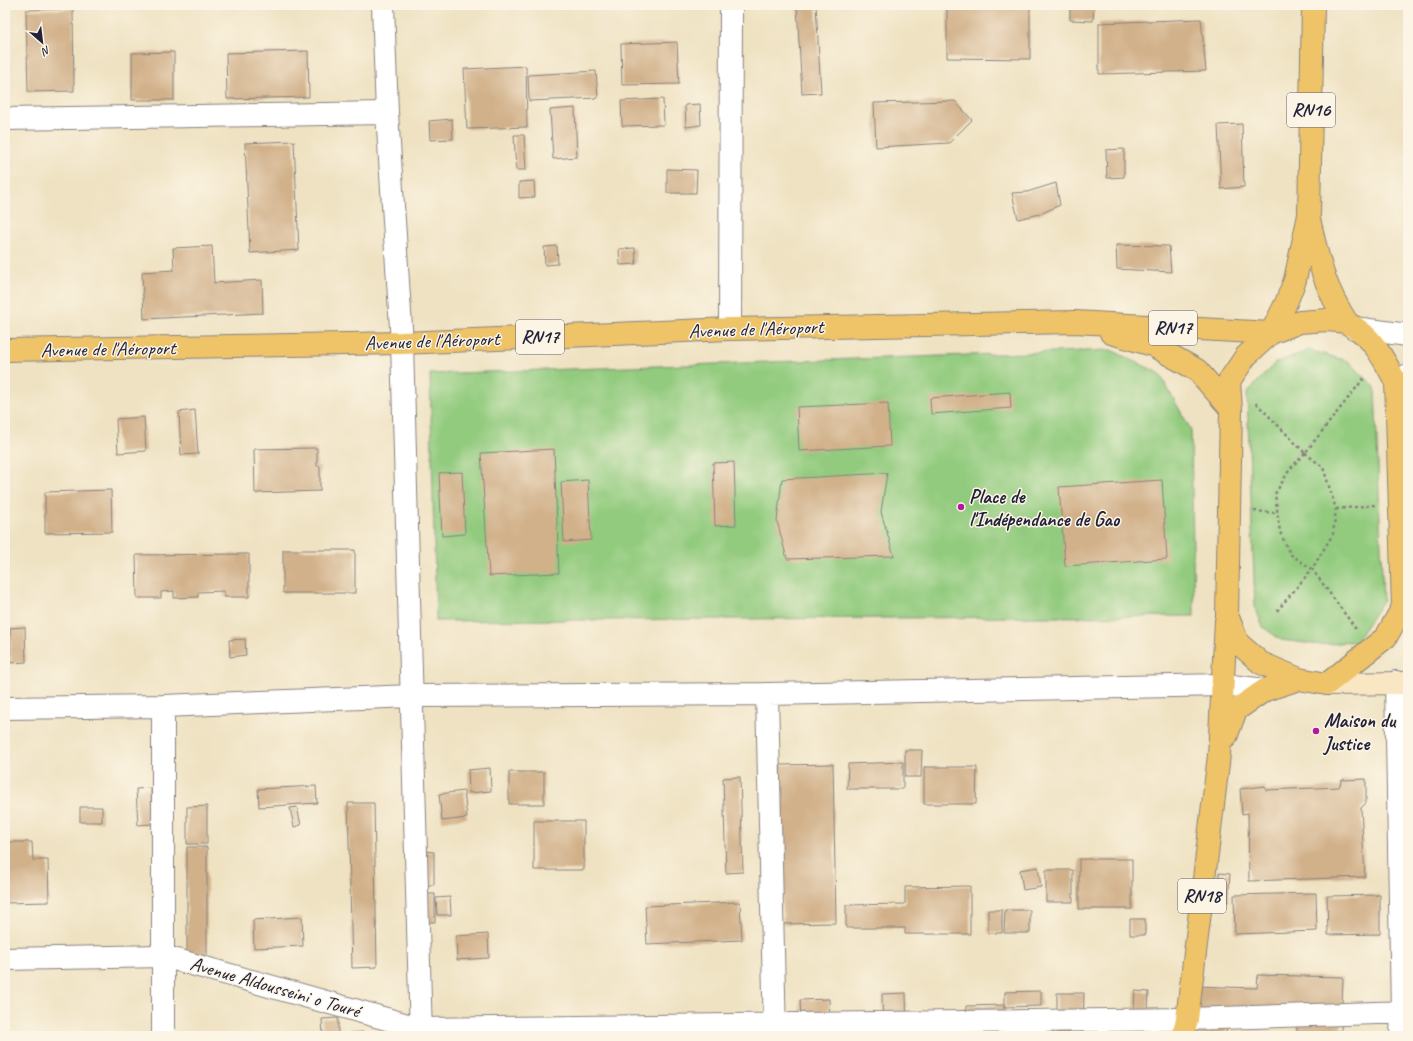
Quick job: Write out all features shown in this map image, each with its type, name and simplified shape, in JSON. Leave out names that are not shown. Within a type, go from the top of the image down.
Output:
[{"type":"main road","name":"RN16","points":[[1271,333],[1286,303],[1295,280],[1309,216],[1313,5]]},
{"type":"main road","name":"RN16","points":[[1309,216],[1320,268],[1334,302],[1351,326]]},
{"type":"main road","points":[[1327,320],[1351,326],[1368,337],[1402,379],[1405,610],[1386,637],[1327,684],[1299,679],[1261,663],[1238,642],[1227,615],[1231,409],[1230,381],[1246,356],[1271,333],[1300,322],[1327,320]]},
{"type":"main road","name":"Avenue de l'Aéroport","points":[[5,350],[402,343],[730,329],[1075,322]]},
{"type":"main road","name":"RN17","points":[[1075,322],[1271,333]]},
{"type":"main road","name":"RN17","points":[[1075,322],[1152,345],[1197,370],[1231,409]]},
{"type":"main road","name":"RN18","points":[[1185,1027],[1219,755],[1227,615]]},
{"type":"main road","name":"RN18","points":[[1219,755],[1236,710],[1265,690],[1299,679]]},
{"type":"street","points":[[383,5],[387,113],[402,343],[422,1032]]},
{"type":"street","points":[[730,329],[731,5]]},
{"type":"street","points":[[5,119],[387,113]]},
{"type":"street","points":[[1351,326],[1408,335]]},
{"type":"street","points":[[1327,684],[1402,682],[1405,1012],[1401,1036]]},
{"type":"street","points":[[5,708],[164,706],[412,696],[766,694],[1222,684],[1265,690]]},
{"type":"street","points":[[766,694],[775,1030]]},
{"type":"street","points":[[163,1036],[164,706]]},
{"type":"street","name":"Avenue Aldousseini o Touré","points":[[5,959],[163,956],[422,1032],[1185,1027],[1405,1012]]},
{"type":"path","points":[[1358,631],[1312,569],[1290,554],[1280,532],[1276,494],[1290,469],[1305,453],[1365,378]]},
{"type":"path","points":[[1252,399],[1305,453],[1323,467],[1336,509],[1333,534],[1312,569],[1277,611]]},
{"type":"path","points":[[1336,509],[1380,505]]},
{"type":"green space","points":[[1111,350],[1159,373],[1191,430],[1194,616],[436,621],[430,374]]},
{"type":"green space","points":[[1309,350],[1348,361],[1375,387],[1383,601],[1356,641],[1321,645],[1281,640],[1263,627],[1255,607],[1247,393],[1275,363]]},
{"type":"building","points":[[797,5],[816,5],[821,93],[802,94]]},
{"type":"building","points":[[1070,5],[1094,5],[1093,21],[1070,20]]},
{"type":"building","points":[[947,6],[1030,7],[1030,59],[947,58]]},
{"type":"building","points":[[73,9],[74,91],[28,92],[26,10]]},
{"type":"building","points":[[1201,19],[1206,71],[1099,74],[1099,23]]},
{"type":"building","points":[[677,42],[679,84],[622,85],[621,44]]},
{"type":"building","points":[[308,51],[309,97],[227,99],[226,53]]},
{"type":"building","points":[[174,52],[174,100],[132,100],[132,53]]},
{"type":"building","points":[[526,66],[527,127],[467,129],[464,69]]},
{"type":"building","points":[[596,71],[598,98],[529,101],[528,75]]},
{"type":"building","points":[[663,99],[664,125],[622,126],[621,101]]},
{"type":"building","points":[[955,101],[972,120],[949,143],[876,147],[874,103]]},
{"type":"building","points":[[700,104],[701,125],[686,127],[685,105]]},
{"type":"building","points":[[575,108],[577,157],[553,159],[550,110]]},
{"type":"building","points":[[452,119],[453,139],[430,140],[429,121]]},
{"type":"building","points":[[1242,124],[1244,187],[1221,189],[1218,125]]},
{"type":"building","points":[[514,135],[524,135],[526,170],[516,170]]},
{"type":"building","points":[[294,141],[299,250],[250,253],[245,143]]},
{"type":"building","points":[[1124,149],[1124,177],[1107,178],[1106,150]]},
{"type":"building","points":[[667,169],[697,170],[696,193],[667,193]]},
{"type":"building","points":[[534,181],[535,197],[519,198],[519,182]]},
{"type":"building","points":[[1056,183],[1060,205],[1040,214],[1018,219],[1012,193],[1027,192]]},
{"type":"building","points":[[1116,245],[1169,246],[1171,272],[1117,269]]},
{"type":"building","points":[[212,246],[214,283],[262,280],[263,313],[144,319],[142,272],[174,270],[173,248]]},
{"type":"building","points":[[557,246],[558,264],[545,265],[544,247]]},
{"type":"building","points":[[635,248],[636,264],[620,265],[619,249]]},
{"type":"building","points":[[1010,392],[1011,408],[931,414],[930,398]]},
{"type":"building","points":[[888,403],[890,446],[799,451],[797,407]]},
{"type":"building","points":[[195,410],[198,454],[181,455],[179,412]]},
{"type":"building","points":[[144,417],[146,451],[118,453],[116,419]]},
{"type":"building","points":[[317,448],[317,466],[320,466],[320,491],[255,493],[254,449]]},
{"type":"building","points":[[554,449],[559,573],[489,576],[481,453]]},
{"type":"building","points":[[734,462],[736,525],[715,526],[713,463]]},
{"type":"building","points":[[462,472],[465,534],[442,536],[439,473]]},
{"type":"building","points":[[887,473],[881,512],[894,556],[787,559],[777,521],[782,479]]},
{"type":"building","points":[[588,480],[591,540],[564,542],[561,482]]},
{"type":"building","points":[[1162,480],[1167,559],[1065,566],[1059,487]]},
{"type":"building","points":[[111,490],[112,532],[45,533],[45,492]]},
{"type":"building","points":[[283,550],[355,550],[355,593],[283,593]]},
{"type":"building","points":[[249,554],[249,597],[224,597],[224,591],[198,592],[198,597],[174,598],[174,591],[161,592],[161,598],[137,598],[136,555]]},
{"type":"building","points":[[25,627],[26,662],[11,663],[10,628]]},
{"type":"building","points":[[245,639],[246,655],[230,657],[229,640]]},
{"type":"building","points":[[905,750],[922,750],[921,777],[905,777]]},
{"type":"building","points":[[903,762],[903,789],[847,789],[848,764]]},
{"type":"building","points":[[833,764],[836,923],[783,924],[780,765]]},
{"type":"building","points":[[924,767],[977,767],[976,804],[924,804]]},
{"type":"building","points":[[490,768],[491,791],[469,793],[468,770]]},
{"type":"building","points":[[509,772],[544,772],[544,804],[509,804]]},
{"type":"building","points":[[740,777],[743,872],[726,873],[723,778]]},
{"type":"building","points":[[1366,779],[1366,803],[1361,808],[1365,877],[1249,881],[1248,813],[1242,814],[1240,789],[1265,786],[1266,790],[1339,787],[1342,780]]},
{"type":"building","points":[[316,786],[317,803],[259,807],[258,789]]},
{"type":"building","points":[[151,788],[152,824],[138,825],[136,789]]},
{"type":"building","points":[[464,791],[467,818],[442,821],[439,794]]},
{"type":"building","points":[[348,803],[374,803],[377,967],[352,968]]},
{"type":"building","points":[[207,806],[207,844],[187,844],[187,807]]},
{"type":"building","points":[[80,807],[102,807],[102,822],[80,822]]},
{"type":"building","points":[[297,807],[301,825],[294,827],[290,808]]},
{"type":"building","points":[[534,821],[584,821],[584,870],[534,870]]},
{"type":"building","points":[[5,842],[32,842],[33,860],[48,860],[49,902],[5,903]]},
{"type":"building","points":[[187,847],[207,847],[207,971],[187,971]]},
{"type":"building","points":[[423,851],[434,852],[434,885],[424,885]]},
{"type":"building","points":[[1079,859],[1132,859],[1132,909],[1079,909]]},
{"type":"building","points":[[1038,867],[1041,887],[1023,890],[1020,870]]},
{"type":"building","points":[[1046,870],[1073,870],[1073,902],[1046,902]]},
{"type":"building","points":[[1219,873],[1230,874],[1228,902],[1216,901]]},
{"type":"building","points":[[970,886],[970,934],[905,934],[905,928],[846,928],[846,905],[905,904],[905,887]]},
{"type":"building","points":[[1316,893],[1317,931],[1235,934],[1234,895]]},
{"type":"building","points":[[423,894],[435,894],[435,922],[424,922]]},
{"type":"building","points":[[1380,895],[1380,934],[1328,935],[1327,896]]},
{"type":"building","points":[[450,897],[451,915],[437,915],[436,898]]},
{"type":"building","points":[[740,902],[742,940],[647,944],[645,906]]},
{"type":"building","points":[[988,910],[1002,910],[1002,933],[988,933]]},
{"type":"building","points":[[1005,910],[1030,910],[1030,933],[1004,933]]},
{"type":"building","points":[[302,917],[303,946],[254,948],[253,920]]},
{"type":"building","points":[[1130,919],[1145,919],[1145,935],[1130,935]]},
{"type":"building","points":[[488,934],[489,958],[457,960],[456,936]]},
{"type":"building","points":[[1258,975],[1343,977],[1341,1036],[1297,1036],[1297,1021],[1227,1021],[1226,1036],[1190,1036],[1192,986],[1257,988]]},
{"type":"building","points":[[1041,991],[1041,1006],[1005,1007],[1005,992]]},
{"type":"building","points":[[1135,991],[1149,992],[1147,1026],[1133,1026]]},
{"type":"building","points":[[906,993],[907,1035],[883,1035],[882,994]]},
{"type":"building","points":[[1057,993],[1084,993],[1083,1033],[1057,1033]]},
{"type":"building","points":[[829,999],[831,1036],[802,1036],[800,1000]]},
{"type":"building","points":[[1004,1005],[1005,1036],[966,1036],[966,1006]]},
{"type":"building","points":[[338,1018],[338,1036],[323,1036],[322,1019]]},
{"type":"building","points":[[1021,1030],[1053,1031],[1053,1036],[1021,1036]]},
{"type":"building","points":[[363,1032],[363,1036],[350,1036],[350,1033]]},
{"type":"building","points":[[1106,1033],[1117,1033],[1117,1036],[1106,1036]]},
{"type":"building","points":[[1133,1033],[1145,1034],[1145,1036],[1132,1036]]},
{"type":"building","points":[[188,1034],[214,1035],[214,1036],[188,1036]]},
{"type":"place","name":"Place de l'Indépendance de Gao","points":[[961,507]]},
{"type":"place","name":"Maison du Justice","points":[[1316,731]]}]
